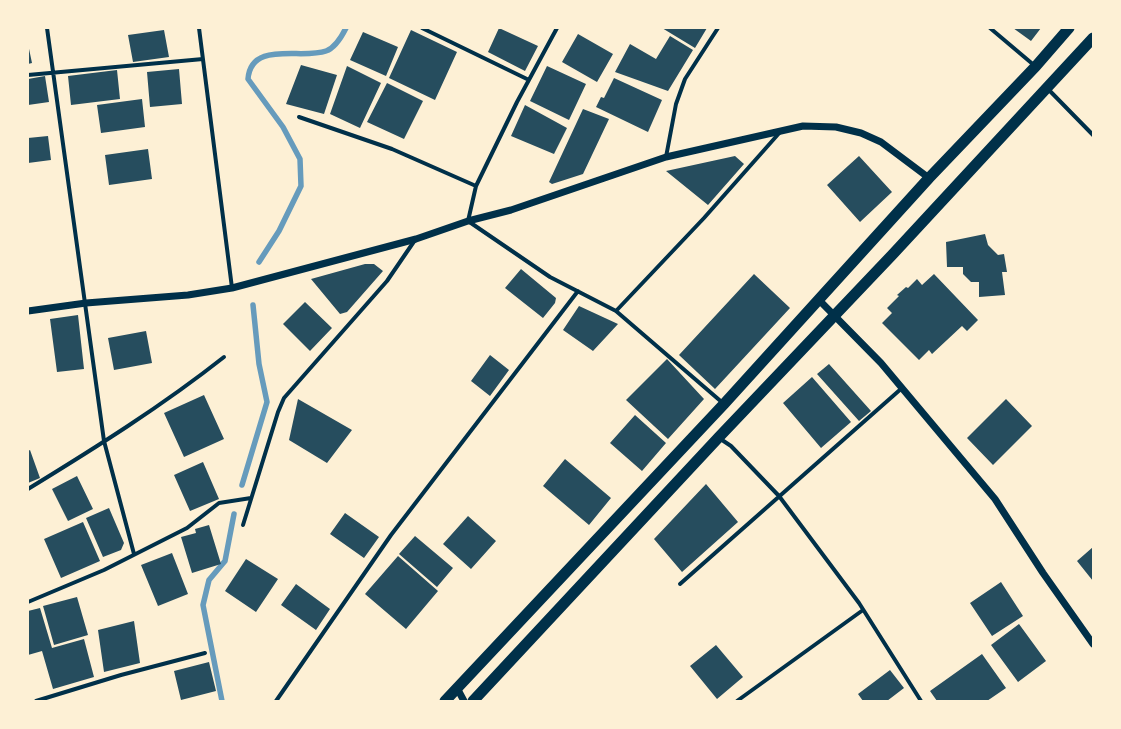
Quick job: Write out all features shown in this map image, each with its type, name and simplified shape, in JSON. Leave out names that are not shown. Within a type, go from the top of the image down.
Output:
[{"type":"highway","points":[[445,701],[724,404],[929,178],[1036,66],[1069,28]]},
{"type":"highway","points":[[473,701],[719,437],[893,254],[1093,38]]},
{"type":"street","points":[[47,28],[104,441],[134,554]]},
{"type":"street","points":[[199,28],[232,288]]},
{"type":"street","points":[[422,28],[529,80]]},
{"type":"street","points":[[468,221],[476,186],[557,28]]},
{"type":"street","points":[[666,157],[676,104],[685,79],[718,28]]},
{"type":"street","points":[[990,28],[1036,66]]},
{"type":"street","points":[[28,75],[203,59]]},
{"type":"street","points":[[1047,88],[1093,135]]},
{"type":"street","points":[[299,117],[392,149],[476,186]]},
{"type":"street","points":[[28,311],[86,303],[188,296],[232,288],[416,239],[468,221],[511,210],[666,157],[803,126],[836,128],[861,133],[881,142],[929,178]]},
{"type":"street","points":[[616,311],[704,218],[782,131]]},
{"type":"street","points":[[468,221],[550,277],[616,311],[724,404]]},
{"type":"street","points":[[243,525],[278,412],[284,398],[387,281],[416,239]]},
{"type":"street","points":[[276,701],[391,535],[578,291]]},
{"type":"street","points":[[819,300],[881,363],[995,499],[1043,573],[1093,644]]},
{"type":"street","points":[[28,489],[196,380],[224,357]]},
{"type":"street","points":[[680,584],[902,388]]},
{"type":"street","points":[[719,437],[731,446],[779,496],[863,610],[921,701]]},
{"type":"street","points":[[28,602],[104,570],[186,528],[219,504],[251,498]]},
{"type":"street","points":[[739,700],[863,610]]},
{"type":"street","points":[[36,701],[121,675],[205,653]]},
{"type":"street","points":[[457,688],[464,701]]},
{"type":"building","points":[[499,28],[538,46],[525,71],[488,52]]},
{"type":"building","points":[[662,28],[707,28],[695,48]]},
{"type":"building","points":[[1013,28],[1041,28],[1031,41]]},
{"type":"building","points":[[164,30],[169,57],[133,62],[128,35]]},
{"type":"building","points":[[411,30],[457,52],[435,100],[389,78]]},
{"type":"building","points":[[363,32],[398,47],[386,76],[350,60]]},
{"type":"building","points":[[578,34],[613,54],[597,82],[562,62]]},
{"type":"building","points":[[670,36],[693,50],[668,91],[615,72],[630,44],[656,59]]},
{"type":"building","points":[[28,44],[32,63],[28,64]]},
{"type":"building","points":[[301,65],[337,75],[324,114],[286,104]]},
{"type":"building","points":[[347,66],[381,83],[360,128],[330,114]]},
{"type":"building","points":[[547,66],[586,84],[569,120],[530,101]]},
{"type":"building","points":[[179,69],[182,104],[150,107],[147,72]]},
{"type":"building","points":[[117,70],[120,99],[71,105],[68,76]]},
{"type":"building","points":[[45,76],[49,102],[28,105],[28,79]]},
{"type":"building","points":[[614,78],[662,100],[648,132],[596,107],[601,97],[604,98]]},
{"type":"building","points":[[387,83],[423,101],[404,139],[367,122]]},
{"type":"building","points":[[142,99],[145,127],[101,133],[97,105]]},
{"type":"building","points":[[525,105],[567,128],[554,154],[511,136]]},
{"type":"building","points":[[583,109],[609,119],[583,174],[552,184],[549,182]]},
{"type":"building","points":[[48,136],[51,160],[28,163],[28,138]]},
{"type":"building","points":[[148,149],[152,179],[109,185],[105,155]]},
{"type":"building","points":[[735,156],[744,164],[708,205],[666,171]]},
{"type":"building","points":[[859,156],[892,192],[860,222],[827,185]]},
{"type":"building","points":[[985,234],[988,245],[998,255],[1004,254],[1007,272],[1002,272],[1005,295],[979,297],[979,282],[971,282],[963,274],[963,267],[947,267],[946,242]]},
{"type":"building","points":[[365,264],[374,264],[383,271],[347,312],[340,314],[311,279]]},
{"type":"building","points":[[521,269],[556,298],[555,303],[543,318],[505,288]]},
{"type":"building","points":[[754,274],[790,308],[715,389],[679,355]]},
{"type":"building","points":[[934,274],[978,320],[967,331],[962,326],[932,354],[929,350],[919,360],[882,323],[892,313],[887,308],[899,296],[897,295],[906,287],[908,288],[917,279],[922,285]]},
{"type":"building","points":[[305,302],[332,328],[310,351],[283,324]]},
{"type":"building","points":[[579,306],[618,324],[593,351],[563,330]]},
{"type":"building","points":[[78,315],[84,369],[57,372],[50,319]]},
{"type":"building","points":[[146,331],[152,363],[114,370],[108,338]]},
{"type":"building","points":[[490,355],[509,370],[490,396],[471,381]]},
{"type":"building","points":[[667,359],[704,399],[668,439],[626,400]]},
{"type":"building","points":[[829,364],[871,411],[859,421],[817,374]]},
{"type":"building","points":[[812,377],[851,422],[821,448],[783,403]]},
{"type":"building","points":[[204,395],[224,439],[184,457],[164,413]]},
{"type":"building","points":[[298,399],[352,430],[327,463],[289,440]]},
{"type":"building","points":[[1006,399],[1032,426],[993,465],[967,438]]},
{"type":"building","points":[[635,415],[666,443],[642,471],[610,443]]},
{"type":"building","points":[[30,450],[40,478],[28,483],[28,451]]},
{"type":"building","points":[[565,459],[611,498],[589,525],[543,486]]},
{"type":"building","points":[[203,462],[219,499],[190,511],[174,475]]},
{"type":"building","points":[[77,476],[93,509],[68,521],[52,489]]},
{"type":"building","points":[[706,484],[738,522],[682,572],[654,539]]},
{"type":"building","points":[[109,508],[124,543],[121,550],[103,557],[86,518]]},
{"type":"building","points":[[345,513],[379,537],[364,558],[330,534]]},
{"type":"building","points":[[468,516],[496,541],[471,569],[443,544]]},
{"type":"building","points":[[83,522],[100,561],[61,578],[44,539]]},
{"type":"building","points":[[209,525],[221,564],[192,573],[181,537],[196,533],[195,529]]},
{"type":"building","points":[[415,536],[453,568],[437,587],[399,554]]},
{"type":"building","points":[[1093,547],[1093,581],[1077,561]]},
{"type":"building","points":[[172,553],[188,594],[158,606],[141,565]]},
{"type":"building","points":[[398,556],[438,591],[406,629],[365,594]]},
{"type":"building","points":[[246,559],[278,579],[256,612],[225,591]]},
{"type":"building","points":[[1001,582],[1023,616],[992,636],[970,603]]},
{"type":"building","points":[[296,584],[330,609],[316,630],[281,605]]},
{"type":"building","points":[[77,597],[88,635],[54,645],[43,606]]},
{"type":"building","points":[[40,608],[52,648],[84,639],[94,677],[53,689],[42,651],[28,655],[28,611]]},
{"type":"building","points":[[134,621],[140,663],[104,672],[98,630]]},
{"type":"building","points":[[1019,624],[1046,661],[1018,682],[991,645]]},
{"type":"building","points":[[716,645],[743,677],[717,699],[690,666]]},
{"type":"building","points":[[982,654],[1006,688],[987,701],[937,701],[930,691]]},
{"type":"building","points":[[209,662],[216,691],[181,700],[174,671]]},
{"type":"building","points":[[890,670],[904,688],[887,701],[863,701],[858,694]]},
{"type":"waterway","points":[[259,262],[279,231],[301,186],[300,159],[283,127],[248,79],[251,67],[258,59],[268,55],[304,54],[326,51],[335,45],[346,28]]},
{"type":"waterway","points":[[242,485],[267,402],[259,364],[253,305]]},
{"type":"waterway","points":[[222,701],[203,605],[209,580],[225,561],[234,514]]}]
